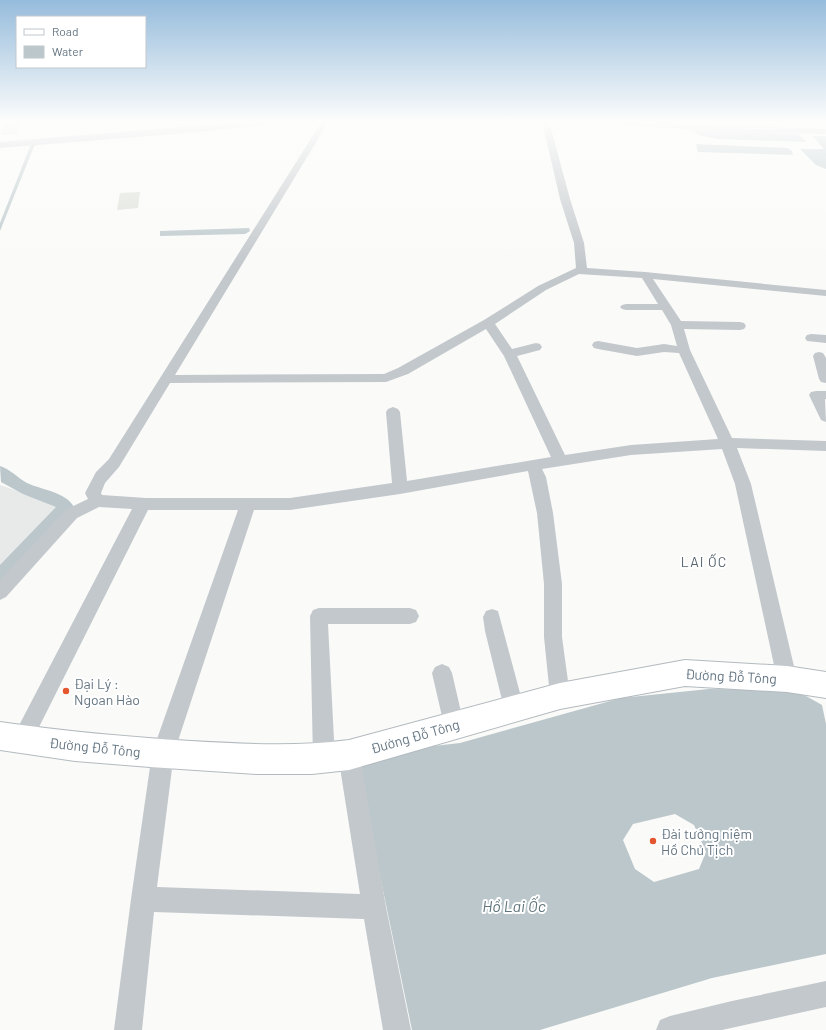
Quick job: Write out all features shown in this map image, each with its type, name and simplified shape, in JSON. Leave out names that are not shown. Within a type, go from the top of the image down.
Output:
[{"type":"main road","name":"Đường Đỗ Tông","points":[[11,738],[164,754],[247,758],[336,757],[560,696],[685,673],[787,679],[826,685]]},
{"type":"street","points":[[97,501],[93,493],[95,484],[108,467],[114,463],[295,169]]},
{"type":"street","points":[[558,169],[565,199],[579,243],[582,270]]},
{"type":"street","points":[[165,379],[386,378],[403,371],[488,323],[542,288],[568,274],[582,270],[826,293]]},
{"type":"street","points":[[645,275],[676,325],[684,350],[728,444],[743,484],[787,679]]},
{"type":"street","points":[[626,307],[665,307]]},
{"type":"street","points":[[488,323],[509,354],[560,460]]},
{"type":"street","points":[[676,325],[740,326]]},
{"type":"street","points":[[811,338],[826,339]]},
{"type":"street","points":[[598,345],[637,352],[664,348],[684,350]]},
{"type":"street","points":[[509,354],[536,348]]},
{"type":"street","points":[[819,356],[826,379]]},
{"type":"street","points":[[826,395],[816,395],[826,417]]},
{"type":"street","points":[[393,412],[400,488]]},
{"type":"street","points":[[0,592],[71,514],[97,501],[143,504],[290,504],[400,488],[560,460],[631,450],[702,444],[826,446]]},
{"type":"street","points":[[533,465],[538,477],[545,513],[553,584],[553,637],[560,696]]},
{"type":"street","points":[[11,738],[143,504]]},
{"type":"street","points":[[128,1030],[143,899],[164,754],[248,504]]},
{"type":"street","points":[[397,1030],[374,907],[336,757],[319,616],[410,616]]},
{"type":"street","points":[[492,617],[494,631],[514,708]]},
{"type":"street","points":[[442,673],[454,725]]},
{"type":"street","points":[[143,899],[374,907]]},
{"type":"street","points":[[670,1030],[732,1014],[826,994]]},
{"type":"shaded area","points":[[140,192],[138,208],[117,210],[120,193]]},
{"type":"shaded area","points":[[0,485],[60,505],[0,566]]},
{"type":"water","points":[[21,169],[25,169],[0,231],[0,223]]},
{"type":"water","points":[[249,228],[250,231],[245,234],[160,236],[160,231]]},
{"type":"water","name":"Hồ Lai Ốc","points":[[709,689],[789,690],[806,696],[822,705],[826,724],[826,954],[712,978],[540,1030],[412,1030],[355,755],[460,743],[621,698]],"holes":[[[675,814],[694,825],[706,852],[699,869],[654,882],[635,869],[623,840],[633,824]]]},
{"type":"waterway","points":[[0,472],[13,482],[61,502],[66,507],[0,577]]},
{"type":"place","name":"Đại Lý : Ngoan Hào","points":[[66,691]]},
{"type":"place","name":"Đài tưởng niệm Hồ Chủ Tịch","points":[[653,841]]},
{"type":"district","name":"LAI ỐC","points":[[704,561]]}]
